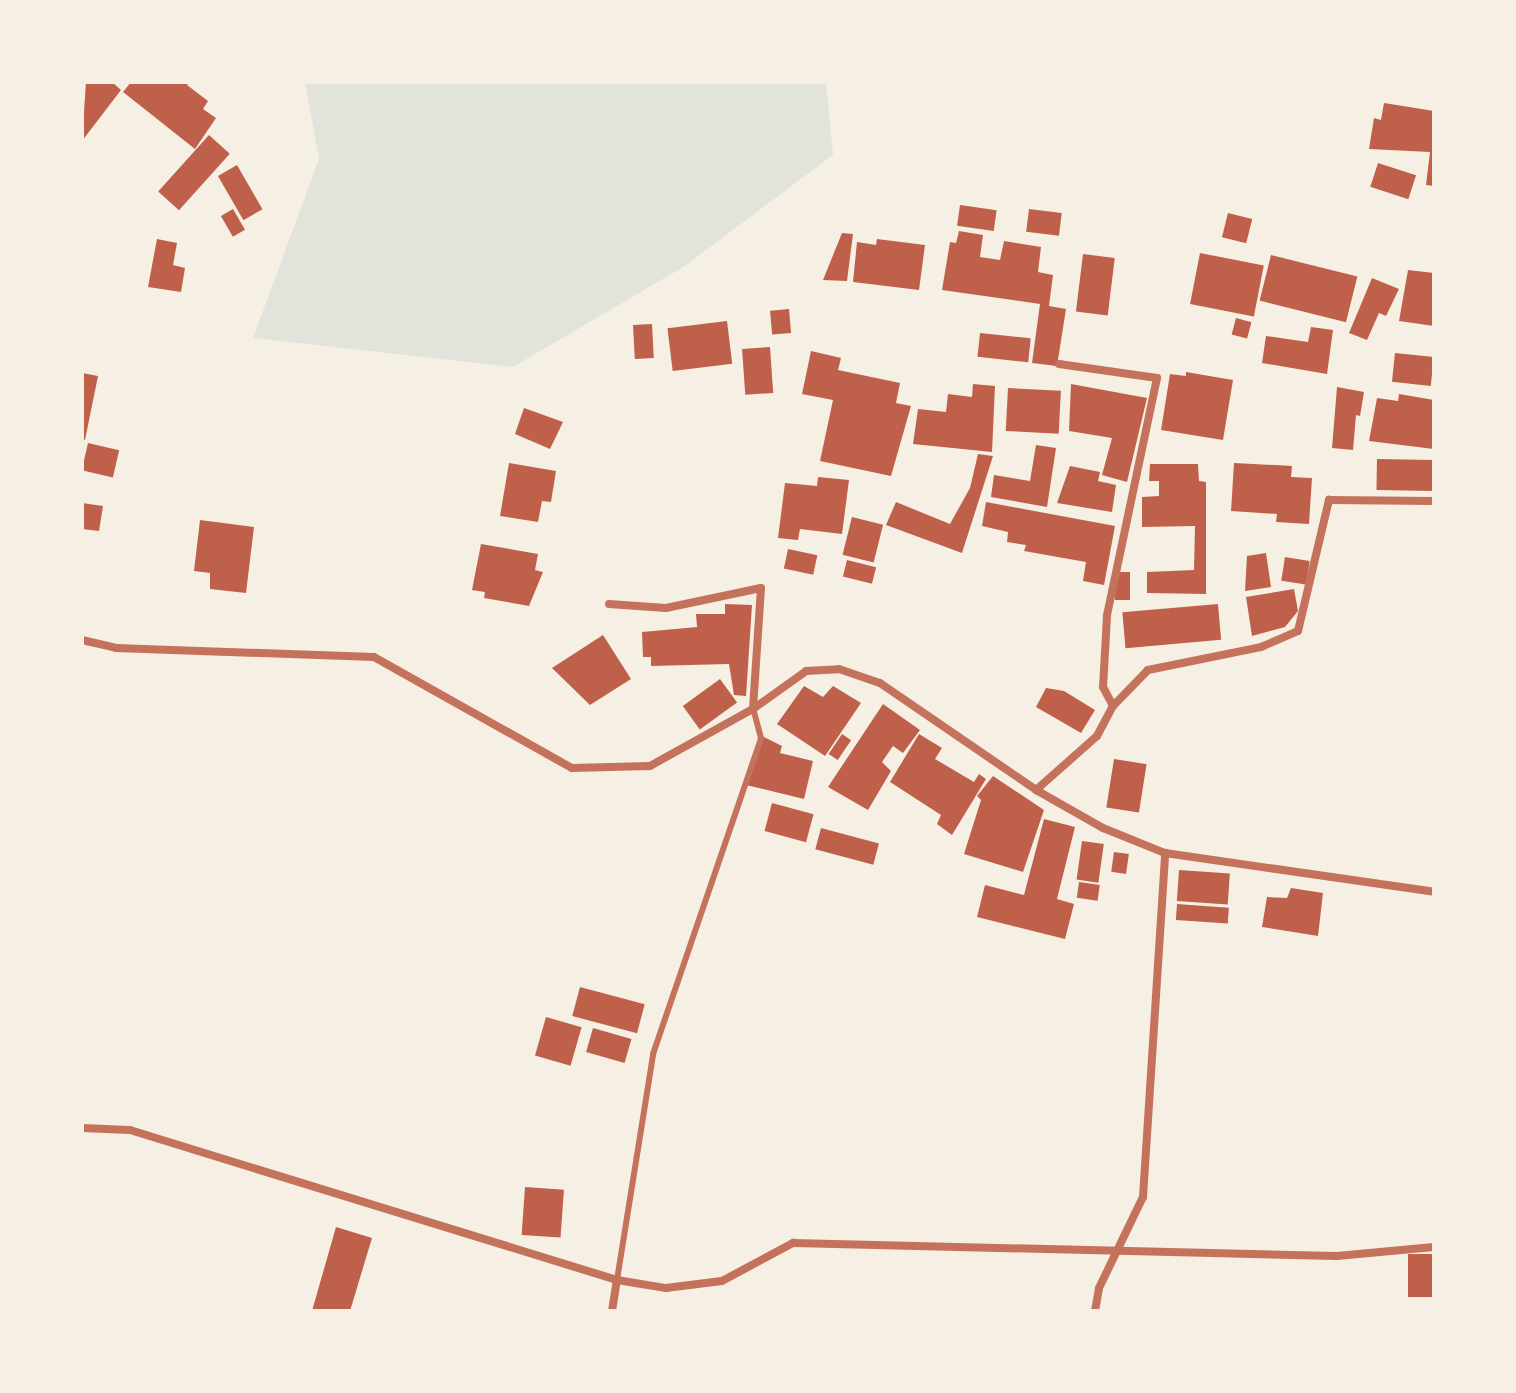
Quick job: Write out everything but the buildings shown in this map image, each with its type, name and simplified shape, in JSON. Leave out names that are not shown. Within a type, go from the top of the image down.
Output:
[{"type":"street","points":[[1059,364],[1157,378],[1107,616],[1103,687],[1113,706]]},
{"type":"street","points":[[1036,790],[1097,736],[1113,706],[1148,670],[1261,647],[1298,631],[1329,500],[1434,501]]},
{"type":"street","points":[[609,604],[666,608],[761,588],[753,709]]},
{"type":"street","points":[[82,640],[116,648],[374,657],[572,768],[650,766],[753,709],[806,671],[839,669],[880,683],[1036,790],[1103,828],[1165,853],[1434,892]]},
{"type":"street","points":[[1095,1311],[1099,1288],[1122,1248],[1143,1197],[1165,853]]},
{"type":"street","points":[[82,1128],[130,1130],[251,1164],[617,1280],[666,1288],[722,1281],[793,1243],[1122,1248],[1337,1256],[1434,1247]]},
{"type":"street","points":[[612,1311],[617,1280]]},
{"type":"lane","points":[[617,1280],[653,1054],[761,738],[753,709]]},
{"type":"shaded area","points":[[305,82],[826,82],[833,155],[685,266],[513,367],[253,338],[319,159]]}]
